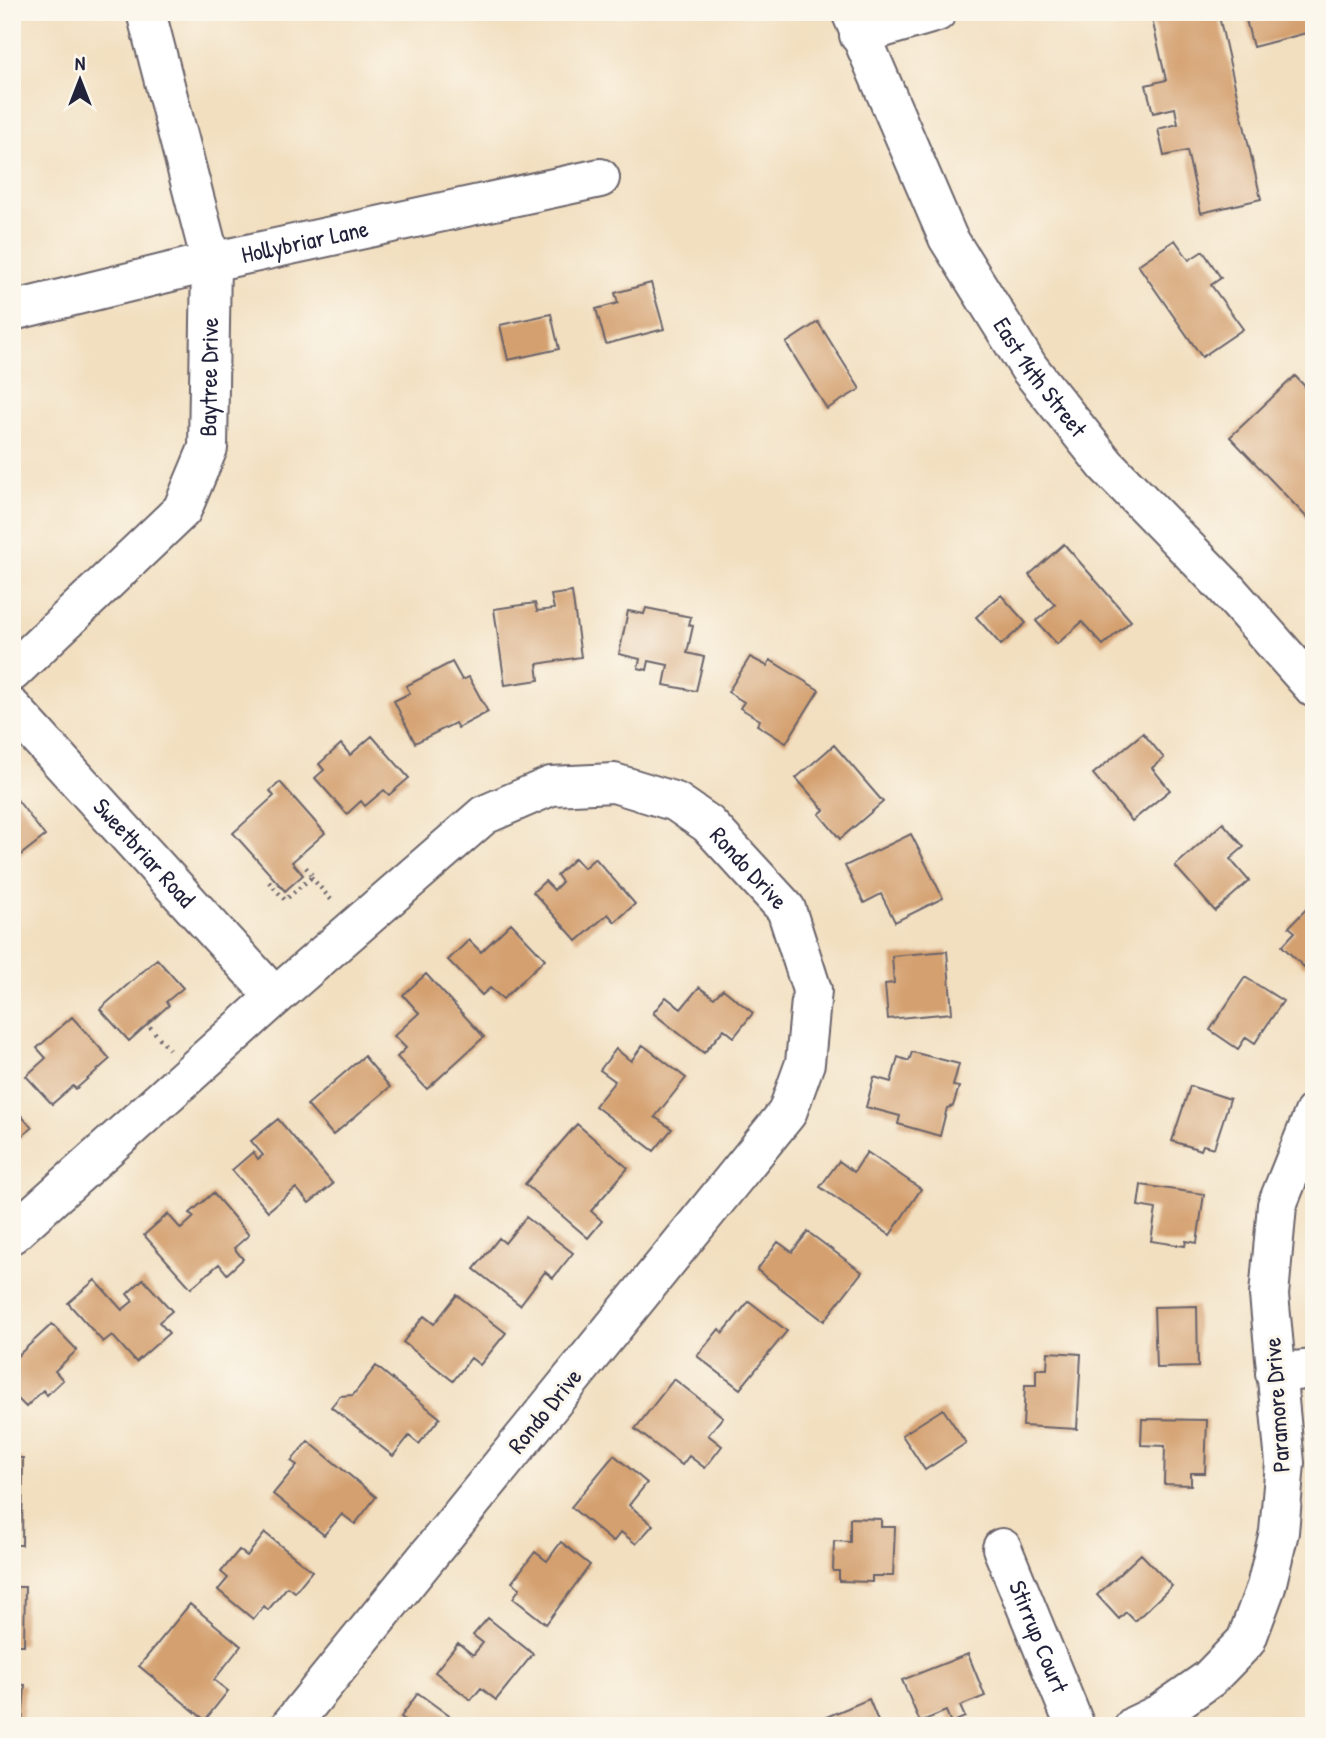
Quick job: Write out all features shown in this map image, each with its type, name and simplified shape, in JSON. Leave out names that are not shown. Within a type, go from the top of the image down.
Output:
[{"type":"street","name":"Baytree Drive","points":[[12,672],[182,510],[208,449],[211,262],[146,12]]},
{"type":"street","points":[[855,23],[937,12]]},
{"type":"street","name":"East 14th Street","points":[[855,23],[948,238],[1029,368],[1106,465],[1225,587],[1314,688]]},
{"type":"street","name":"Hollybriar Lane","points":[[12,311],[211,262],[600,178]]},
{"type":"street","name":"Sweetbriar Road","points":[[12,708],[275,997]]},
{"type":"street","name":"Rondo Drive","points":[[12,1234],[275,997],[484,815],[551,786],[614,783],[676,802],[708,824],[786,909],[812,990],[805,1063],[787,1113],[290,1726]]},
{"type":"street","name":"Paramore Drive","points":[[1134,1726],[1159,1714],[1209,1679],[1246,1641],[1266,1587],[1279,1531],[1285,1463],[1269,1295],[1277,1205],[1314,1113]]},
{"type":"street","points":[[1275,1373],[1314,1369]]},
{"type":"street","name":"Stirrup Court","points":[[1002,1548],[1076,1726]]},
{"type":"path","points":[[269,882],[285,900],[313,876],[303,864]]},
{"type":"building","points":[[246,12],[285,12],[285,14],[246,16]]},
{"type":"building","points":[[1181,12],[1218,12],[1261,199],[1201,213],[1187,151],[1164,156],[1158,129],[1178,124],[1175,108],[1153,113],[1146,85],[1166,80],[1152,19]]},
{"type":"building","points":[[1244,12],[1314,12],[1314,31],[1253,47]]},
{"type":"building","points":[[1175,240],[1189,260],[1203,251],[1221,278],[1211,285],[1243,329],[1202,357],[1138,265]]},
{"type":"building","points":[[651,283],[664,329],[606,344],[596,309],[618,303],[615,293]]},
{"type":"building","points":[[551,314],[559,349],[508,360],[500,325]]},
{"type":"building","points":[[818,322],[860,389],[827,409],[786,343]]},
{"type":"building","points":[[1295,376],[1314,396],[1314,525],[1230,437]]},
{"type":"building","points":[[1064,544],[1131,621],[1103,645],[1082,622],[1057,644],[1036,621],[1055,605],[1029,575]]},
{"type":"building","points":[[572,592],[581,657],[537,664],[539,680],[505,685],[494,609],[535,603],[537,611],[554,609],[551,595]]},
{"type":"building","points":[[1001,595],[1026,623],[1001,645],[976,617]]},
{"type":"building","points":[[646,608],[691,617],[689,625],[693,626],[687,653],[704,657],[696,691],[664,685],[668,665],[649,661],[647,670],[638,668],[640,659],[619,654],[628,611],[644,614]]},
{"type":"building","points":[[750,657],[767,666],[770,660],[819,690],[786,743],[757,725],[760,720],[740,708],[744,702],[728,692]]},
{"type":"building","points":[[452,662],[462,680],[469,677],[488,712],[458,728],[455,723],[415,743],[394,701],[410,693],[406,686]]},
{"type":"building","points":[[1143,733],[1164,758],[1152,768],[1170,790],[1132,821],[1093,774]]},
{"type":"building","points":[[372,736],[409,778],[389,795],[384,790],[365,806],[361,801],[347,814],[315,778],[324,770],[319,764],[341,744],[350,755]]},
{"type":"building","points":[[834,745],[883,802],[840,839],[819,814],[824,810],[796,778]]},
{"type":"building","points":[[280,782],[325,833],[292,862],[303,875],[285,891],[233,833],[274,796],[270,791]]},
{"type":"building","points":[[12,793],[45,836],[14,860],[12,857]]},
{"type":"building","points":[[1223,823],[1244,847],[1230,859],[1249,881],[1215,911],[1175,866]]},
{"type":"building","points":[[911,834],[943,898],[895,922],[881,894],[864,903],[845,866]]},
{"type":"building","points":[[575,858],[584,868],[595,858],[635,904],[615,922],[608,914],[577,941],[533,892],[545,881],[554,890],[562,882],[557,875]]},
{"type":"building","points":[[1311,904],[1314,957],[1304,967],[1282,946],[1295,932],[1289,927]]},
{"type":"building","points":[[511,923],[545,959],[503,999],[490,988],[482,995],[448,960],[469,940],[481,952]]},
{"type":"building","points":[[947,951],[952,1013],[888,1019],[885,984],[894,983],[892,956]]},
{"type":"building","points":[[157,959],[183,988],[166,1002],[169,1005],[129,1041],[100,1009]]},
{"type":"building","points":[[426,974],[484,1037],[427,1089],[397,1057],[406,1048],[394,1036],[419,1013],[403,995]]},
{"type":"building","points":[[1245,977],[1283,1001],[1255,1043],[1246,1037],[1238,1049],[1210,1030]]},
{"type":"building","points":[[699,987],[714,998],[723,989],[753,1013],[734,1037],[724,1029],[704,1053],[653,1013],[666,997],[681,1009]]},
{"type":"building","points":[[72,1017],[110,1059],[76,1089],[73,1086],[52,1104],[26,1076],[46,1058],[37,1048]]},
{"type":"building","points":[[643,1045],[686,1078],[655,1117],[672,1129],[654,1151],[595,1106],[615,1081],[600,1070],[616,1049],[631,1061]]},
{"type":"building","points":[[912,1052],[959,1064],[953,1086],[959,1087],[953,1106],[947,1108],[940,1136],[898,1124],[900,1116],[866,1107],[874,1077],[891,1082],[898,1057],[909,1061]]},
{"type":"building","points":[[364,1056],[390,1087],[333,1135],[307,1105]]},
{"type":"building","points":[[1190,1086],[1230,1099],[1214,1148],[1203,1145],[1201,1150],[1172,1141]]},
{"type":"building","points":[[12,1105],[32,1128],[12,1144]]},
{"type":"building","points":[[278,1119],[333,1184],[309,1203],[296,1188],[268,1211],[232,1170],[253,1152],[258,1159],[263,1155],[251,1141]]},
{"type":"building","points":[[577,1124],[628,1168],[591,1211],[602,1221],[588,1238],[525,1184]]},
{"type":"building","points":[[867,1152],[921,1189],[890,1235],[820,1187],[839,1161],[854,1172]]},
{"type":"building","points":[[1141,1185],[1204,1194],[1197,1243],[1186,1241],[1185,1246],[1151,1241],[1156,1209],[1138,1206]]},
{"type":"building","points":[[213,1193],[249,1235],[234,1248],[243,1259],[227,1274],[219,1264],[191,1288],[144,1235],[168,1214],[181,1229],[194,1217],[190,1213]]},
{"type":"building","points":[[526,1217],[573,1253],[553,1278],[545,1272],[520,1305],[474,1269],[499,1238],[505,1243]]},
{"type":"building","points":[[808,1232],[862,1272],[824,1321],[757,1270],[778,1242],[792,1252]]},
{"type":"building","points":[[143,1279],[172,1311],[159,1322],[169,1333],[136,1362],[112,1335],[103,1342],[68,1303],[95,1280],[122,1310],[133,1301],[127,1294]]},
{"type":"building","points":[[457,1295],[506,1333],[480,1365],[471,1358],[453,1381],[403,1342],[424,1316],[434,1324]]},
{"type":"building","points":[[749,1301],[787,1331],[740,1389],[697,1356],[719,1329],[723,1333]]},
{"type":"building","points":[[1197,1306],[1198,1367],[1156,1368],[1154,1307]]},
{"type":"building","points":[[52,1324],[77,1350],[55,1371],[63,1380],[47,1395],[43,1390],[26,1407],[12,1393],[12,1361]]},
{"type":"building","points":[[1048,1352],[1081,1354],[1077,1429],[1023,1426],[1025,1385],[1036,1385],[1036,1369],[1047,1369]]},
{"type":"building","points":[[376,1366],[440,1418],[419,1444],[409,1436],[393,1456],[331,1407],[340,1396],[353,1395]]},
{"type":"building","points":[[674,1379],[723,1417],[708,1435],[722,1446],[705,1468],[689,1456],[682,1465],[635,1429]]},
{"type":"building","points":[[943,1409],[966,1443],[925,1470],[902,1435]]},
{"type":"building","points":[[1142,1419],[1207,1420],[1205,1473],[1191,1473],[1191,1485],[1164,1484],[1165,1446],[1141,1445]]},
{"type":"building","points":[[308,1441],[376,1497],[355,1524],[342,1514],[324,1535],[273,1494],[297,1465],[291,1461]]},
{"type":"building","points":[[614,1455],[647,1483],[629,1505],[653,1525],[636,1544],[621,1532],[613,1542],[571,1507]]},
{"type":"building","points":[[12,1458],[23,1458],[22,1545],[12,1545]]},
{"type":"building","points":[[850,1518],[881,1519],[881,1527],[895,1527],[893,1576],[872,1576],[872,1582],[839,1581],[839,1571],[833,1571],[834,1541],[850,1542]]},
{"type":"building","points":[[265,1533],[312,1571],[295,1592],[287,1587],[268,1610],[264,1606],[253,1619],[218,1590],[228,1578],[221,1572],[239,1550],[247,1556]]},
{"type":"building","points":[[561,1542],[590,1565],[546,1624],[513,1598],[520,1588],[512,1582],[535,1552],[547,1561]]},
{"type":"building","points":[[1141,1554],[1172,1586],[1135,1621],[1126,1612],[1119,1619],[1097,1595]]},
{"type":"building","points":[[12,1587],[25,1587],[24,1645],[12,1645]]},
{"type":"building","points":[[190,1604],[241,1646],[214,1680],[228,1691],[205,1720],[139,1666]]},
{"type":"building","points":[[488,1618],[533,1654],[496,1700],[481,1688],[471,1700],[435,1672],[458,1643],[473,1655],[483,1643],[473,1635]]},
{"type":"building","points":[[968,1654],[985,1696],[960,1706],[965,1717],[951,1723],[946,1711],[920,1722],[902,1680]]},
{"type":"building","points":[[12,1684],[25,1685],[22,1726],[12,1726]]},
{"type":"building","points":[[418,1693],[463,1726],[414,1726],[401,1717]]},
{"type":"building","points":[[869,1699],[880,1726],[805,1726]]}]
